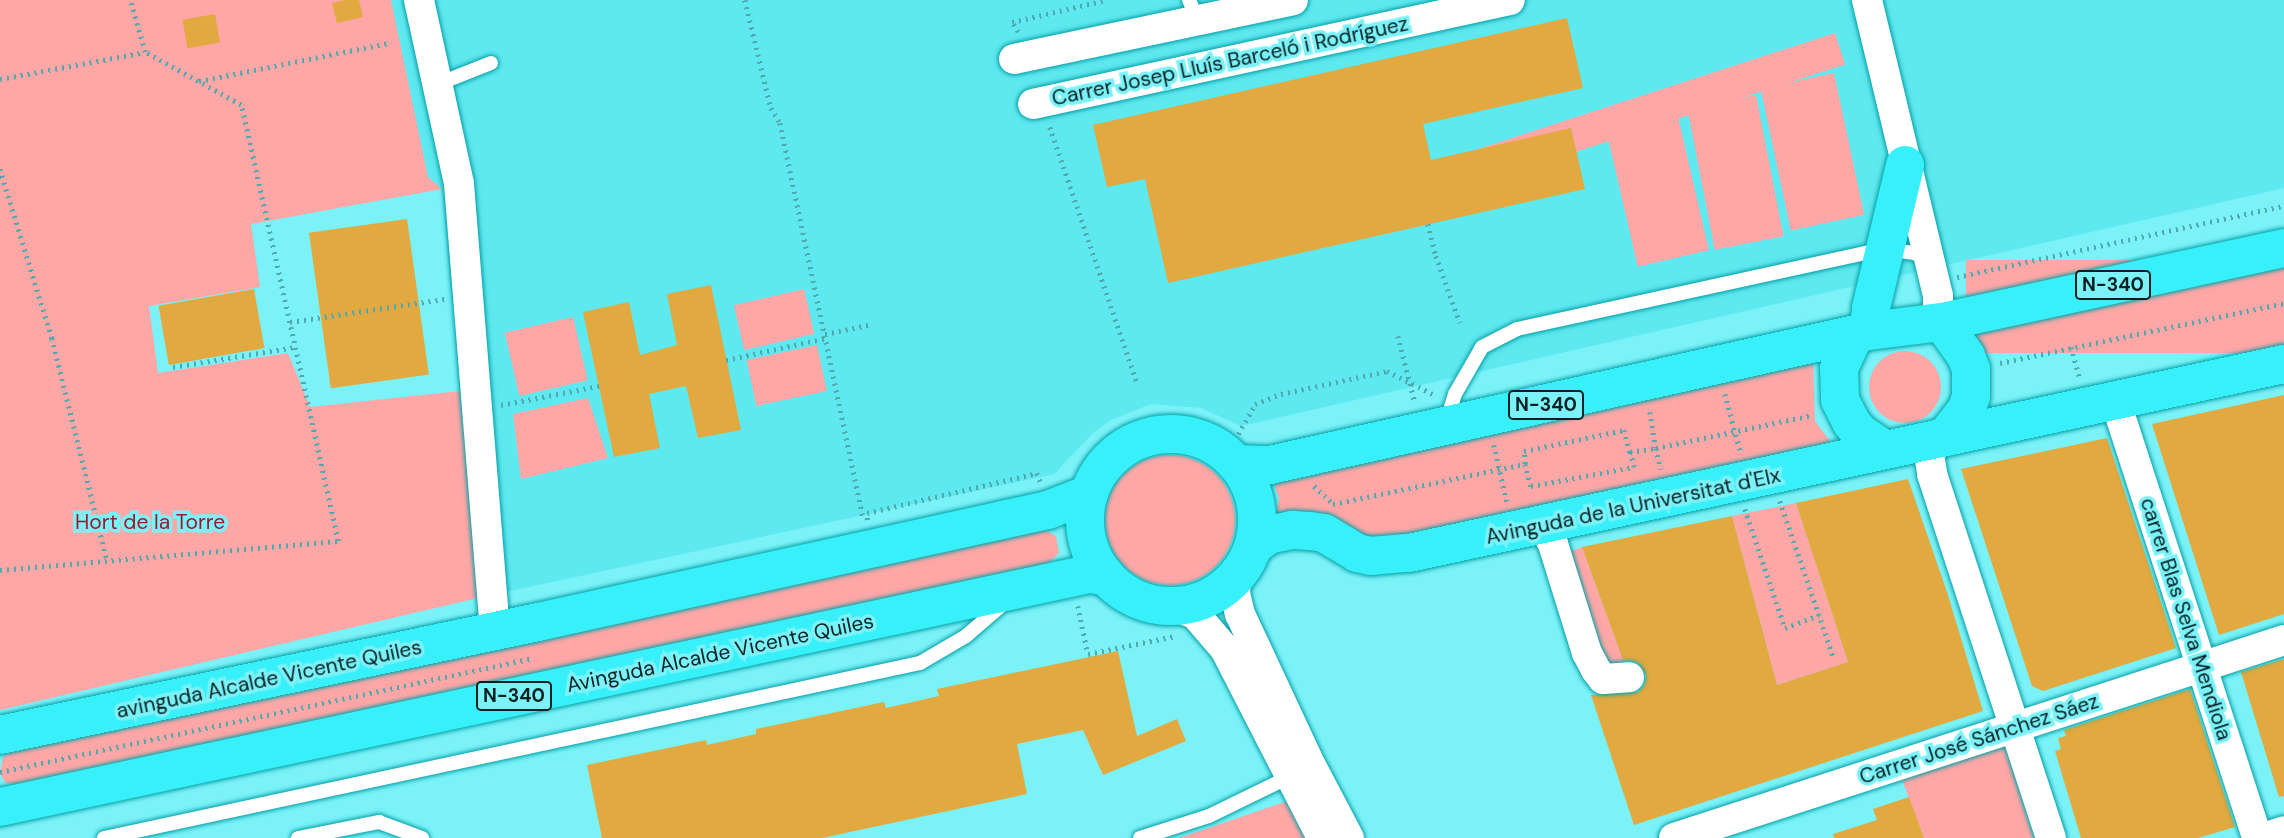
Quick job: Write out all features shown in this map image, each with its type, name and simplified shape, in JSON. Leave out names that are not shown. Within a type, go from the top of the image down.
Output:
[{"type":"highway","points":[[1905,165],[1871,308],[1862,334],[1839,368],[1840,400],[1851,422],[1860,433],[1885,450],[2284,364]]},
{"type":"highway","name":"N-340","points":[[1245,465],[1270,465],[1442,412],[1940,322],[2284,248]]},
{"type":"highway","points":[[1936,439],[1967,409],[1972,396],[1971,369],[1966,356],[1940,322]]},
{"type":"highway","points":[[1176,435],[1199,439],[1245,465],[1256,502],[1257,524],[1248,563],[1186,618],[1125,593],[1090,583],[1094,558],[1087,537],[1081,497],[1113,457],[1132,444],[1154,436],[1176,435]]},
{"type":"highway","name":"Avinguda de la Universitat d'Elx","points":[[1248,563],[1292,530],[1324,533],[1357,553],[1383,557],[1544,526],[1885,450]]},
{"type":"highway","name":"avinguda Alcalde Vicente Quiles","points":[[0,735],[538,622],[1048,510],[1081,497]]},
{"type":"highway","name":"N-340","points":[[1029,587],[1090,583]]},
{"type":"highway","name":"Avinguda Alcalde Vicente Quiles","points":[[0,807],[1029,587]]},
{"type":"street","points":[[419,0],[459,184],[495,631]]},
{"type":"street","points":[[1014,59],[1066,48],[1194,10],[1293,0]]},
{"type":"street","name":"Carrer Josep Lluís Barceló i Rodríguez","points":[[1041,114],[1077,94],[1510,0]]},
{"type":"street","points":[[1867,0],[1938,296],[1940,322]]},
{"type":"street","points":[[1066,48],[1061,56],[1059,76],[1064,85],[1077,94]]},
{"type":"street","name":"carrer Blas Selva Mendiola","points":[[2115,400],[2258,838]]},
{"type":"street","points":[[1936,439],[1932,474],[2051,838]]},
{"type":"street","points":[[1544,526],[1553,544],[1587,653],[1596,670],[1603,679],[1629,677]]},
{"type":"street","points":[[1248,563],[1240,614],[1308,760],[1349,838]]},
{"type":"street","points":[[1186,618],[1225,649],[1322,838]]},
{"type":"street","name":"Carrer José Sánchez Sáez","points":[[1674,838],[2284,640]]},
{"type":"street","points":[[2263,838],[2284,831]]},
{"type":"lane","points":[[438,84],[491,63]]},
{"type":"lane","points":[[1442,412],[1482,346],[1517,329],[1885,249],[1915,253],[1928,263]]},
{"type":"lane","points":[[104,838],[920,663],[966,636],[992,612],[1029,587]]},
{"type":"lane","points":[[1140,838],[1209,816],[1289,777]]},
{"type":"lane","points":[[298,838],[342,833],[379,822],[422,838]]},
{"type":"path","points":[[130,0],[145,52]]},
{"type":"path","points":[[746,0],[771,108],[780,123],[865,527]]},
{"type":"path","points":[[199,82],[390,43]]},
{"type":"path","points":[[0,79],[145,52],[242,105],[338,541],[0,570]]},
{"type":"path","points":[[1041,114],[1138,385]]},
{"type":"path","points":[[0,169],[52,338],[107,561]]},
{"type":"path","points":[[1967,276],[2284,206]]},
{"type":"path","points":[[1428,224],[1436,256],[1460,323]]},
{"type":"path","points":[[290,322],[451,298]]},
{"type":"path","points":[[1994,364],[2284,303]]},
{"type":"path","points":[[726,360],[868,325]]},
{"type":"path","points":[[1398,336],[1415,402]]},
{"type":"path","points":[[173,367],[295,347]]},
{"type":"path","points":[[2071,347],[2080,381]]},
{"type":"path","points":[[1241,426],[1255,404],[1281,394],[1387,371],[1409,380],[1442,412]]},
{"type":"path","points":[[500,405],[599,386]]},
{"type":"path","points":[[1648,404],[1656,448]]},
{"type":"path","points":[[1630,452],[1814,415]]},
{"type":"path","points":[[1166,420],[1199,424],[1229,439],[1245,465],[1266,492],[1248,563],[1186,618],[1088,654],[1090,583],[1075,547],[1072,531],[1081,497],[1077,485],[1094,456],[1119,435],[1150,422],[1166,420]]},
{"type":"path","points":[[1624,430],[1634,467],[1531,486],[1525,464],[1524,451],[1624,430]]},
{"type":"path","points":[[1492,435],[1507,505]]},
{"type":"path","points":[[1333,503],[1525,464]]},
{"type":"path","points":[[1304,476],[1333,503],[1337,512]]},
{"type":"path","points":[[1777,494],[1833,656]]},
{"type":"path","points":[[1743,502],[1785,628],[1819,615]]},
{"type":"path","points":[[1248,563],[1257,567],[1248,563]]},
{"type":"path","points":[[1090,583],[1137,612],[1186,618]]},
{"type":"path","points":[[0,772],[481,669]]},
{"type":"shaded area","points":[[391,0],[2284,0],[2284,188],[1241,426],[1201,408],[1151,404],[1111,420],[1094,432],[1054,474],[478,598],[442,189],[428,177]]},
{"type":"green space","name":"Hort de la Torre","points":[[0,0],[391,0],[428,177],[442,189],[251,224],[260,287],[149,306],[158,373],[288,353],[310,407],[460,391],[478,598],[0,710]]},
{"type":"green space","points":[[1835,33],[1845,64],[1444,195],[1434,163]]},
{"type":"green space","points":[[1834,73],[1864,215],[1791,230],[1761,89]]},
{"type":"green space","points":[[1756,95],[1783,236],[1715,250],[1687,108]]},
{"type":"green space","points":[[1676,108],[1709,250],[1638,267],[1605,124]]},
{"type":"green space","points":[[1966,260],[2284,260],[2284,353],[1966,353]]},
{"type":"green space","points":[[804,289],[814,334],[744,350],[734,305]]},
{"type":"green space","points":[[573,317],[588,380],[519,396],[505,333]]},
{"type":"green space","points":[[817,345],[827,391],[756,406],[747,360]]},
{"type":"green space","points":[[1912,351],[1931,361],[1939,373],[1939,401],[1931,413],[1919,421],[1898,423],[1879,413],[1871,401],[1869,380],[1879,361],[1891,353]]},
{"type":"green space","points":[[1813,361],[1815,421],[1836,449],[1380,545],[1275,519],[1279,498],[1271,475]]},
{"type":"green space","points":[[588,398],[608,458],[521,479],[513,414]]},
{"type":"green space","points":[[1170,455],[1195,460],[1216,474],[1230,495],[1235,520],[1230,545],[1216,566],[1195,580],[1170,585],[1145,580],[1124,566],[1110,545],[1105,520],[1110,495],[1124,474],[1145,460]]},
{"type":"green space","points":[[1796,503],[1848,662],[1777,685],[1732,516]]},
{"type":"green space","points":[[1043,529],[1056,536],[1059,553],[1046,566],[26,785],[6,783],[0,774],[3,757],[18,747]]},
{"type":"green space","points":[[1582,547],[1626,668],[1609,674],[1565,553]]},
{"type":"green space","points":[[2004,744],[2034,838],[1924,838],[1901,777]]},
{"type":"green space","points":[[1296,798],[1313,838],[1179,838]]},
{"type":"building","points":[[359,0],[363,17],[337,23],[332,3]]},
{"type":"building","points":[[215,14],[220,43],[188,48],[183,20]]},
{"type":"building","points":[[1567,18],[1583,88],[1423,124],[1431,160],[1571,128],[1585,189],[1168,283],[1145,179],[1107,187],[1093,125]]},
{"type":"building","points":[[407,219],[429,374],[331,388],[309,233]]},
{"type":"building","points":[[711,285],[741,430],[698,438],[686,386],[649,394],[660,448],[614,457],[583,312],[629,302],[640,355],[677,345],[667,294]]},
{"type":"building","points":[[254,289],[264,348],[169,365],[158,306]]},
{"type":"building","points":[[2284,395],[2284,614],[2219,635],[2152,424]]},
{"type":"building","points":[[2107,438],[2176,648],[2043,691],[2032,686],[1961,469]]},
{"type":"building","points":[[1908,479],[1947,592],[1983,711],[1634,825],[1591,695],[1638,692],[1645,684],[1646,675],[1637,662],[1623,660],[1582,547],[1732,516],[1777,685],[1848,662],[1796,503]]},
{"type":"building","points":[[1118,651],[1137,736],[1177,719],[1186,741],[1103,775],[1083,730],[1017,744],[1027,794],[822,838],[602,838],[587,765],[706,740],[707,745],[756,734],[756,729],[884,702],[886,708],[939,696],[937,689]]},
{"type":"building","points":[[2284,659],[2284,796],[2279,797],[2241,672]]},
{"type":"building","points":[[2190,689],[2235,827],[2198,838],[2081,838],[2055,751],[2061,749],[2058,738],[2066,736],[2064,730]]},
{"type":"building","points":[[1909,797],[1924,838],[1834,838],[1833,834],[1877,820],[1873,809]]}]
